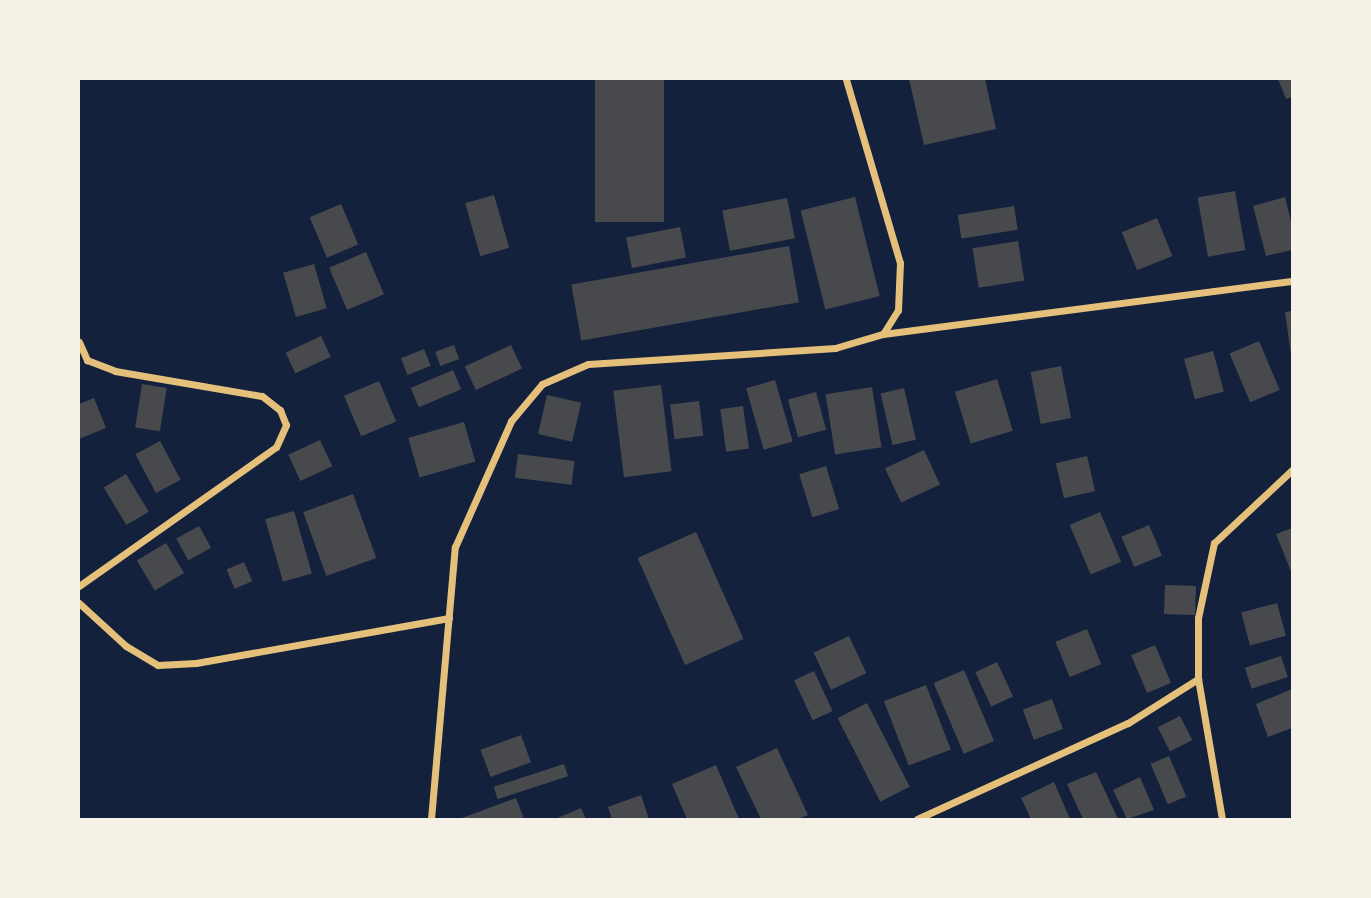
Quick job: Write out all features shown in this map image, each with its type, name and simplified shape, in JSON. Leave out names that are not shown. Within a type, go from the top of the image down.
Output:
[{"type":"street","points":[[846,79],[900,263],[898,310],[883,334]]},
{"type":"street","points":[[431,819],[455,547],[510,421],[542,384],[588,364],[835,348],[883,334],[1292,281]]},
{"type":"street","points":[[79,342],[87,360],[115,371],[262,396],[280,410],[286,425],[276,447],[79,586]]},
{"type":"street","points":[[1223,819],[1198,679],[1198,618],[1214,543],[1292,470]]},
{"type":"street","points":[[79,603],[127,646],[158,665],[196,663],[449,618]]},
{"type":"street","points":[[917,819],[1128,723],[1198,679]]},
{"type":"building","points":[[595,79],[664,79],[664,222],[595,222]]},
{"type":"building","points":[[909,79],[985,79],[996,129],[924,145]]},
{"type":"building","points":[[1278,79],[1292,79],[1292,97],[1286,99]]},
{"type":"building","points":[[1235,191],[1245,250],[1208,257],[1198,198]]},
{"type":"building","points":[[494,195],[509,248],[480,256],[465,203]]},
{"type":"building","points":[[855,197],[880,296],[825,310],[801,211]]},
{"type":"building","points":[[1285,197],[1292,226],[1292,250],[1266,256],[1253,206]]},
{"type":"building","points":[[787,198],[795,238],[730,251],[722,211]]},
{"type":"building","points":[[341,204],[358,245],[327,258],[310,217]]},
{"type":"building","points":[[1014,206],[1018,230],[961,239],[958,215]]},
{"type":"building","points":[[1157,218],[1172,256],[1137,270],[1122,232]]},
{"type":"building","points":[[680,227],[686,257],[632,268],[626,237]]},
{"type":"building","points":[[1018,241],[1024,281],[979,288],[973,248]]},
{"type":"building","points":[[789,246],[799,302],[581,341],[571,284]]},
{"type":"building","points":[[366,252],[384,294],[347,310],[329,268]]},
{"type":"building","points":[[314,264],[327,308],[296,317],[283,273]]},
{"type":"building","points":[[1292,311],[1292,355],[1291,355],[1285,312]]},
{"type":"building","points":[[321,336],[331,357],[295,373],[286,352]]},
{"type":"building","points":[[1259,341],[1280,390],[1250,402],[1230,354]]},
{"type":"building","points":[[454,345],[459,359],[440,366],[435,352]]},
{"type":"building","points":[[511,345],[522,369],[476,390],[465,367]]},
{"type":"building","points":[[424,349],[431,366],[408,375],[401,358]]},
{"type":"building","points":[[1213,351],[1224,392],[1195,399],[1184,359]]},
{"type":"building","points":[[1061,366],[1071,418],[1041,424],[1031,372]]},
{"type":"building","points":[[453,370],[461,389],[419,407],[411,388]]},
{"type":"building","points":[[997,379],[1013,431],[971,444],[955,392]]},
{"type":"building","points":[[775,380],[793,442],[764,450],[746,388]]},
{"type":"building","points":[[379,381],[396,422],[361,436],[344,396]]},
{"type":"building","points":[[142,384],[167,388],[160,431],[135,427]]},
{"type":"building","points":[[661,385],[672,471],[624,477],[613,391]]},
{"type":"building","points":[[872,387],[882,447],[835,455],[826,394]]},
{"type":"building","points":[[904,388],[916,440],[893,445],[881,393]]},
{"type":"building","points":[[816,392],[826,430],[798,437],[788,400]]},
{"type":"building","points":[[547,395],[581,403],[572,442],[538,434]]},
{"type":"building","points":[[94,398],[106,428],[79,439],[79,404]]},
{"type":"building","points":[[699,401],[703,436],[674,439],[670,405]]},
{"type":"building","points":[[743,406],[749,449],[726,452],[720,409]]},
{"type":"building","points":[[464,422],[475,461],[420,477],[408,438]]},
{"type":"building","points":[[320,440],[332,466],[301,481],[288,455]]},
{"type":"building","points":[[160,441],[181,480],[156,493],[135,454]]},
{"type":"building","points":[[924,450],[940,484],[901,503],[885,468]]},
{"type":"building","points":[[518,454],[575,461],[572,485],[515,478]]},
{"type":"building","points":[[1087,456],[1095,491],[1064,498],[1056,463]]},
{"type":"building","points":[[826,466],[839,509],[812,517],[799,474]]},
{"type":"building","points":[[126,474],[149,512],[126,525],[104,487]]},
{"type":"building","points":[[353,494],[376,558],[326,576],[303,512]]},
{"type":"building","points":[[294,511],[312,573],[283,582],[265,519]]},
{"type":"building","points":[[1100,512],[1121,562],[1091,575],[1070,525]]},
{"type":"building","points":[[1149,525],[1162,555],[1134,567],[1121,537]]},
{"type":"building","points":[[199,526],[211,548],[188,560],[176,539]]},
{"type":"building","points":[[1292,528],[1292,574],[1276,534]]},
{"type":"building","points":[[696,532],[744,639],[685,665],[638,558]]},
{"type":"building","points":[[166,543],[184,573],[155,591],[137,561]]},
{"type":"building","points":[[244,562],[252,581],[235,589],[227,569]]},
{"type":"building","points":[[1165,585],[1196,586],[1195,615],[1164,614]]},
{"type":"building","points":[[1277,603],[1286,636],[1250,645],[1241,613]]},
{"type":"building","points":[[1087,629],[1101,664],[1070,677],[1055,642]]},
{"type":"building","points":[[849,636],[866,673],[831,690],[814,652]]},
{"type":"building","points":[[1155,645],[1171,683],[1147,693],[1131,655]]},
{"type":"building","points":[[1281,656],[1288,677],[1252,689],[1245,668]]},
{"type":"building","points":[[997,662],[1013,696],[991,707],[975,672]]},
{"type":"building","points":[[964,670],[994,741],[964,754],[934,683]]},
{"type":"building","points":[[814,671],[833,711],[813,720],[794,680]]},
{"type":"building","points":[[926,685],[951,749],[909,766],[884,701]]},
{"type":"building","points":[[1292,689],[1292,728],[1268,737],[1256,704]]},
{"type":"building","points":[[1052,699],[1063,729],[1034,740],[1023,710]]},
{"type":"building","points":[[867,703],[910,787],[880,802],[838,718]]},
{"type":"building","points":[[1180,716],[1192,740],[1170,751],[1158,727]]},
{"type":"building","points":[[521,735],[531,762],[491,777],[481,750]]},
{"type":"building","points":[[777,748],[808,815],[798,819],[761,819],[736,767]]},
{"type":"building","points":[[1169,756],[1186,797],[1168,804],[1151,764]]},
{"type":"building","points":[[564,764],[568,776],[498,799],[494,787]]},
{"type":"building","points":[[716,765],[739,819],[687,819],[672,784]]},
{"type":"building","points":[[1096,772],[1118,819],[1083,819],[1067,784]]},
{"type":"building","points":[[1140,777],[1154,810],[1127,819],[1113,790]]},
{"type":"building","points":[[1054,782],[1070,819],[1031,819],[1021,798]]},
{"type":"building","points":[[641,795],[649,819],[612,819],[608,807]]},
{"type":"building","points":[[516,798],[524,819],[459,819]]},
{"type":"building","points":[[581,808],[586,819],[555,819]]}]
